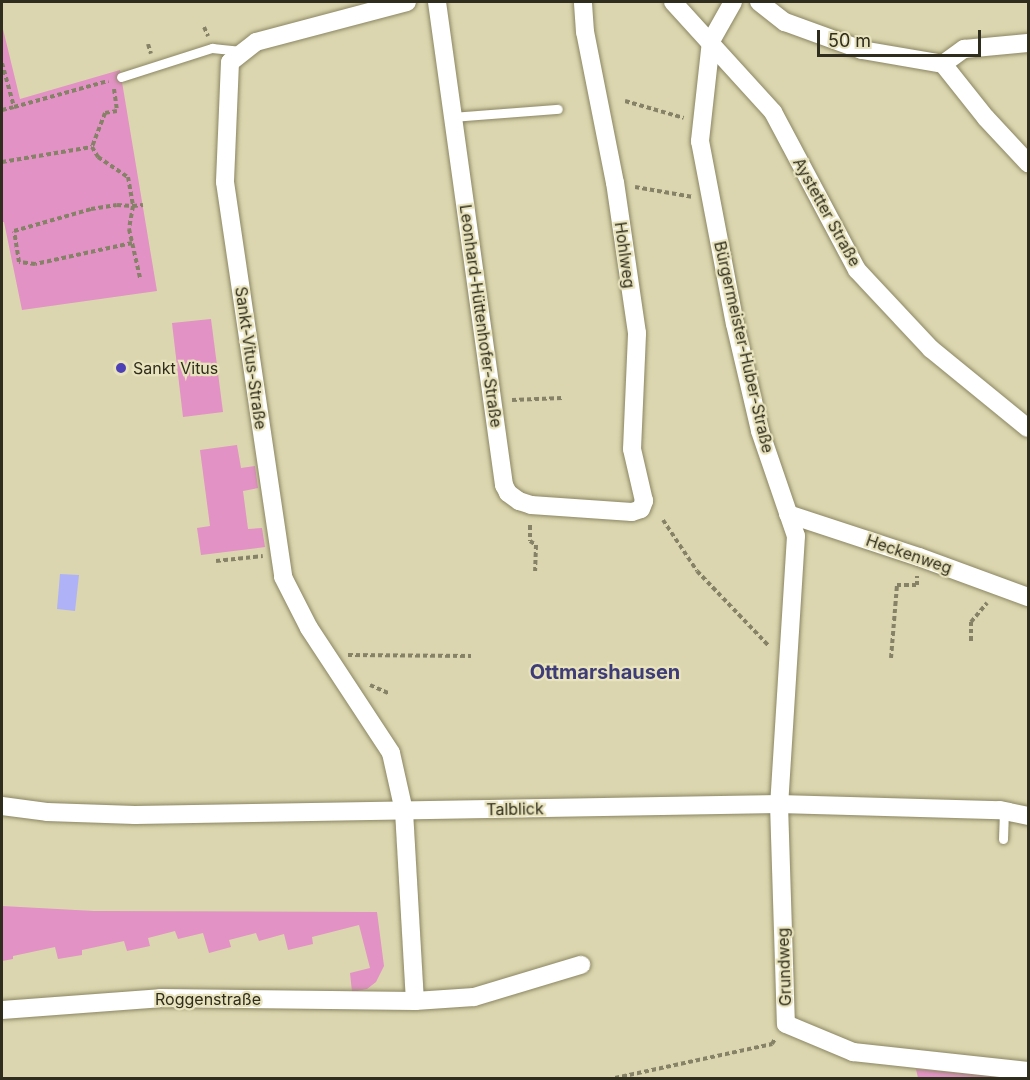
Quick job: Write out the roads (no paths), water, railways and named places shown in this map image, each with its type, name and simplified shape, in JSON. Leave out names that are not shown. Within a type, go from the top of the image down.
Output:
[{"type":"street","points":[[243,51],[256,42],[407,2]]},
{"type":"street","name":"Leonhard-Hüttenhofer-Straße","points":[[437,2],[504,485],[508,493],[519,501],[531,505],[632,512],[641,509]]},
{"type":"street","name":"Hohlweg","points":[[583,2],[585,32],[615,183],[637,333],[632,449],[644,501],[641,509]]},
{"type":"street","name":"Aystetter Straße","points":[[673,2],[773,111],[857,270],[931,349],[1029,428]]},
{"type":"street","name":"Bürgermeister-Huber-Straße","points":[[733,2],[711,41],[700,141],[735,324],[760,431],[796,536],[779,804]]},
{"type":"street","points":[[759,2],[785,22],[862,50],[943,64],[986,117],[1029,163]]},
{"type":"street","points":[[943,64],[964,49],[1029,43]]},
{"type":"street","name":"Sankt-Vitus-Straße","points":[[243,51],[230,62],[225,182],[284,577],[309,628],[391,753],[404,811],[408,912],[415,1001]]},
{"type":"street","name":"Heckenweg","points":[[788,514],[919,557],[1029,597]]},
{"type":"street","name":"Talblick","points":[[2,806],[47,812],[135,815],[779,804],[1004,811],[1029,816]]},
{"type":"street","name":"Grundweg","points":[[779,804],[786,1024],[854,1052],[1029,1071]]},
{"type":"street","name":"Roggenstraße","points":[[2,1011],[160,998],[415,1001],[474,997],[581,965]]},
{"type":"lane","points":[[121,77],[212,48],[243,51]]},
{"type":"lane","points":[[453,117],[558,110]]},
{"type":"lane","points":[[1003,838],[1004,811]]},
{"type":"water","points":[[60,574],[79,575],[75,611],[57,609]]},
{"type":"place","name":"Sankt Vitus","points":[[121,368]]},
{"type":"district","name":"Ottmarshausen","points":[[605,672]]}]
